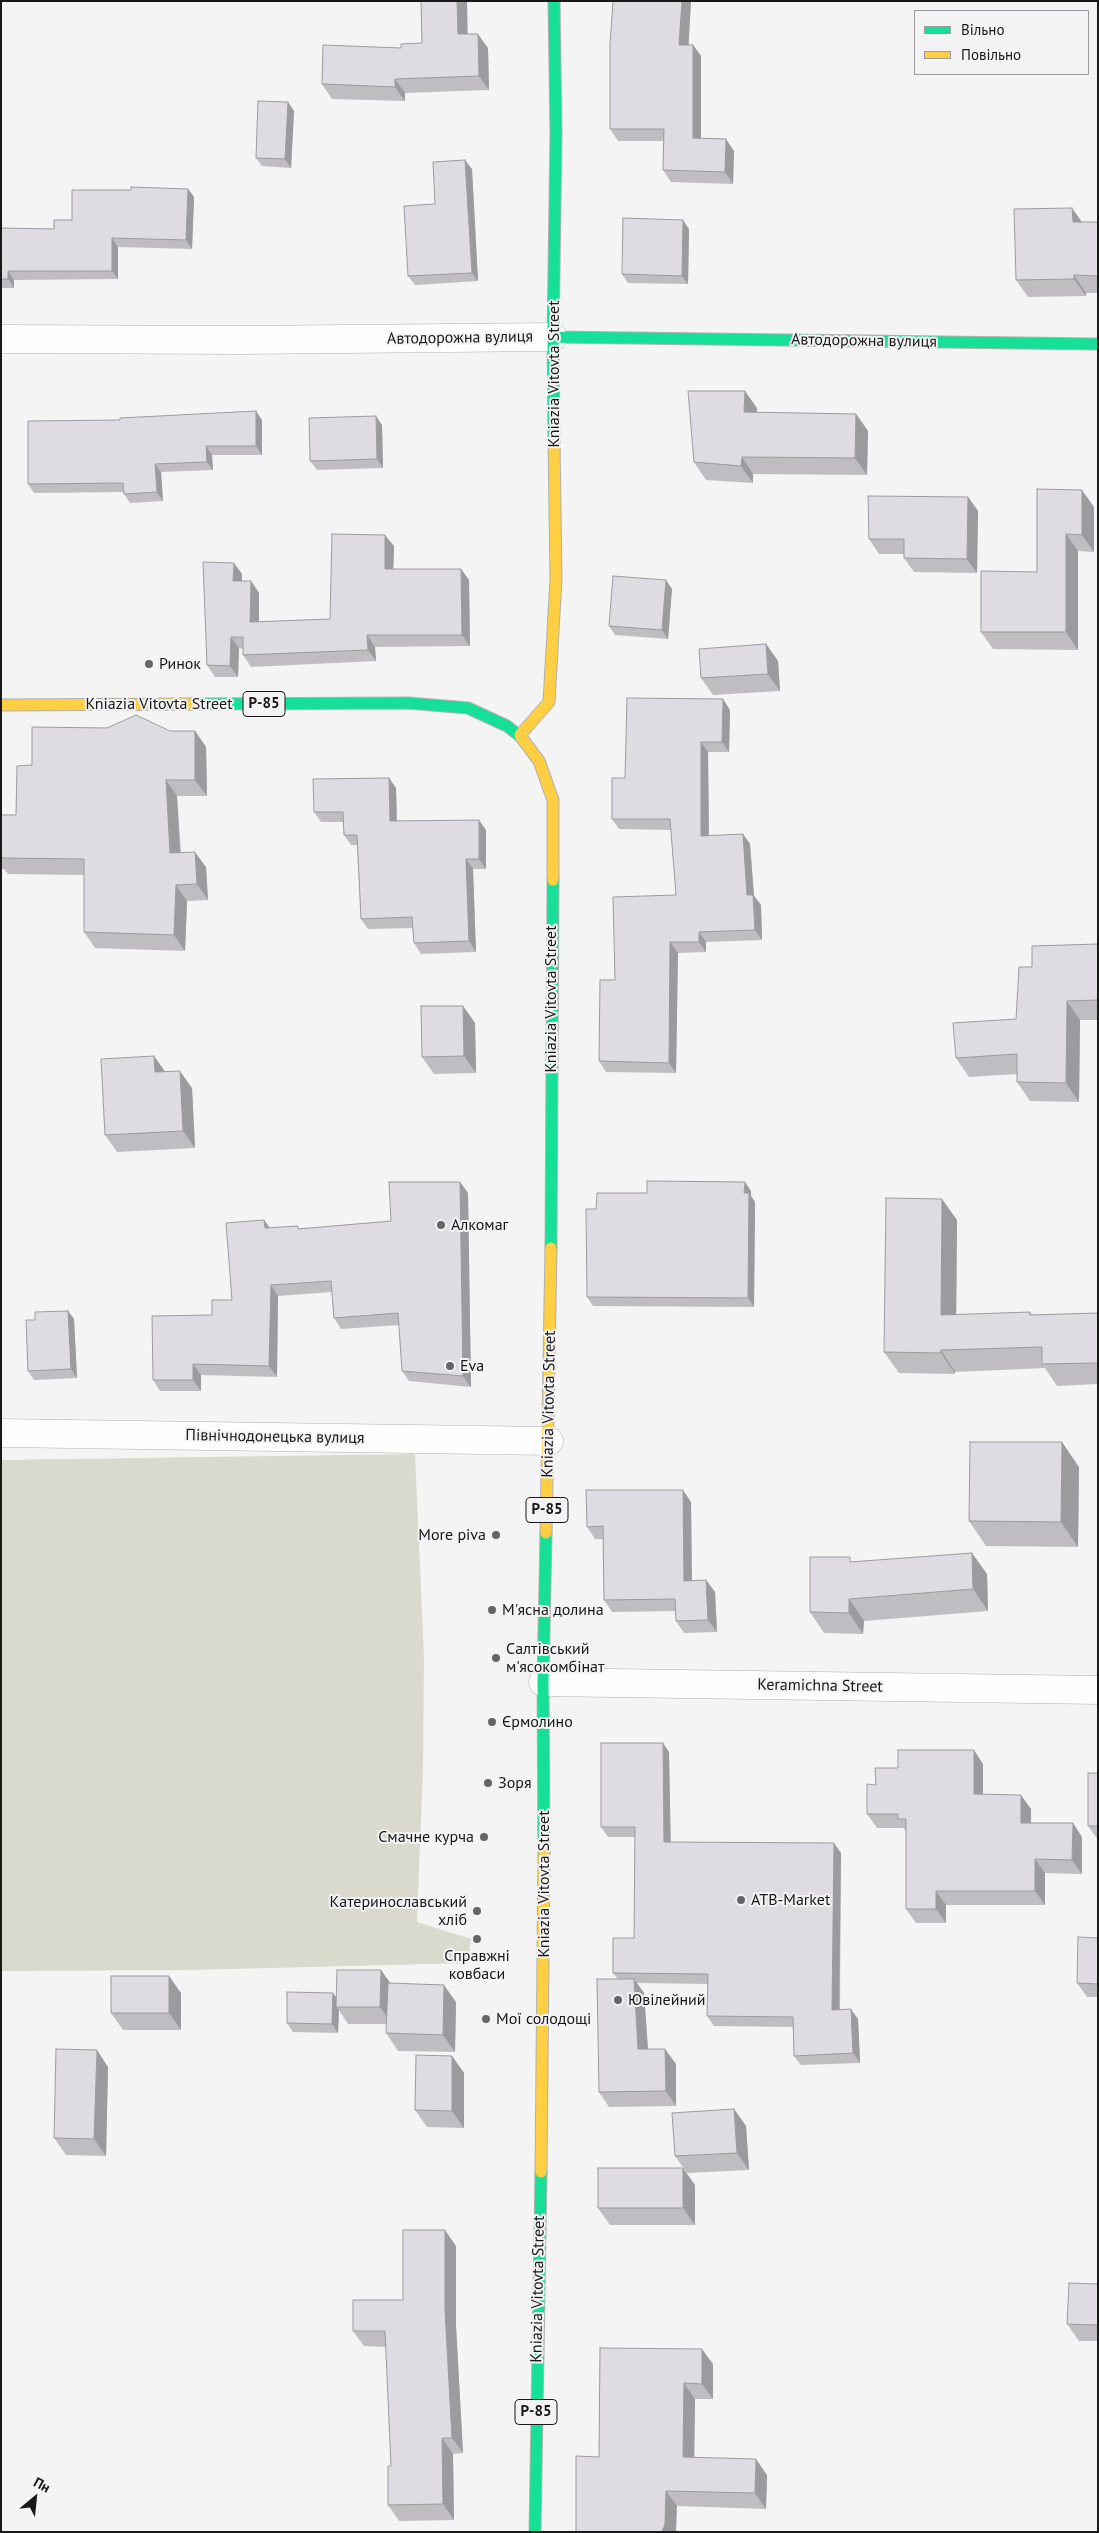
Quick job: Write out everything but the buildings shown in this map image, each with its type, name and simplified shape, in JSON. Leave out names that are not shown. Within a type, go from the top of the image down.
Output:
[{"type":"main road","name":"Kniazia Vitovta Street","points":[[520,735],[549,702],[556,579],[553,338],[556,134],[554,1]]},
{"type":"main road","name":"Автодорожна вулиця","points":[[553,338],[1098,344]]},
{"type":"main road","name":"Kniazia Vitovta Street","points":[[1,705],[408,703],[468,708],[507,726],[520,735],[539,761],[553,800],[549,1440],[543,1682],[544,1960],[535,2532]]},
{"type":"street","name":"Автодорожна вулиця","points":[[1,339],[553,338]]},
{"type":"street","name":"Північнодонецька вулиця","points":[[1,1433],[549,1440]]},
{"type":"street","name":"Keramichna Street","points":[[543,1682],[1098,1690]]},
{"type":"shaded area","points":[[415,1454],[424,1656],[423,1771],[417,1922],[471,1939],[468,1963],[192,1970],[1,1971],[1,1460]]},
{"type":"traffic: fast","points":[[554,1],[556,134],[553,337],[554,440]]},
{"type":"traffic: fast","points":[[553,337],[1098,344]]},
{"type":"traffic: fast","points":[[191,704],[408,703],[468,708],[507,726],[521,737]]},
{"type":"traffic: fast","points":[[551,1248],[553,880]]},
{"type":"traffic: fast","points":[[544,1854],[543,1682],[546,1533]]},
{"type":"traffic: fast","points":[[535,2532],[541,2172]]},
{"type":"traffic: slow","points":[[520,735],[549,702],[556,579],[554,440]]},
{"type":"traffic: slow","points":[[1,705],[191,704]]},
{"type":"traffic: slow","points":[[521,737],[539,761],[553,800],[553,880]]},
{"type":"traffic: slow","points":[[546,1533],[551,1248]]},
{"type":"traffic: slow","points":[[541,2172],[544,1854]]},
{"type":"place","name":"Ринок","points":[[149,664]]},
{"type":"place","name":"Алкомаг","points":[[441,1225]]},
{"type":"place","name":"Eva","points":[[450,1366]]},
{"type":"place","name":"More piva","points":[[496,1535]]},
{"type":"place","name":"М'ясна долина","points":[[492,1610]]},
{"type":"place","name":"Салтівський м'ясокомбінат","points":[[496,1658]]},
{"type":"place","name":"Єрмолино","points":[[492,1722]]},
{"type":"place","name":"Зоря","points":[[488,1783]]},
{"type":"place","name":"Смачне курча","points":[[484,1837]]},
{"type":"place","name":"ATB-Market","points":[[741,1900]]},
{"type":"place","name":"Катеринославський хліб","points":[[477,1911]]},
{"type":"place","name":"Справжні ковбаси","points":[[477,1939]]},
{"type":"place","name":"Ювілейний","points":[[618,2000]]},
{"type":"place","name":"Мої солодощі","points":[[486,2019]]}]
